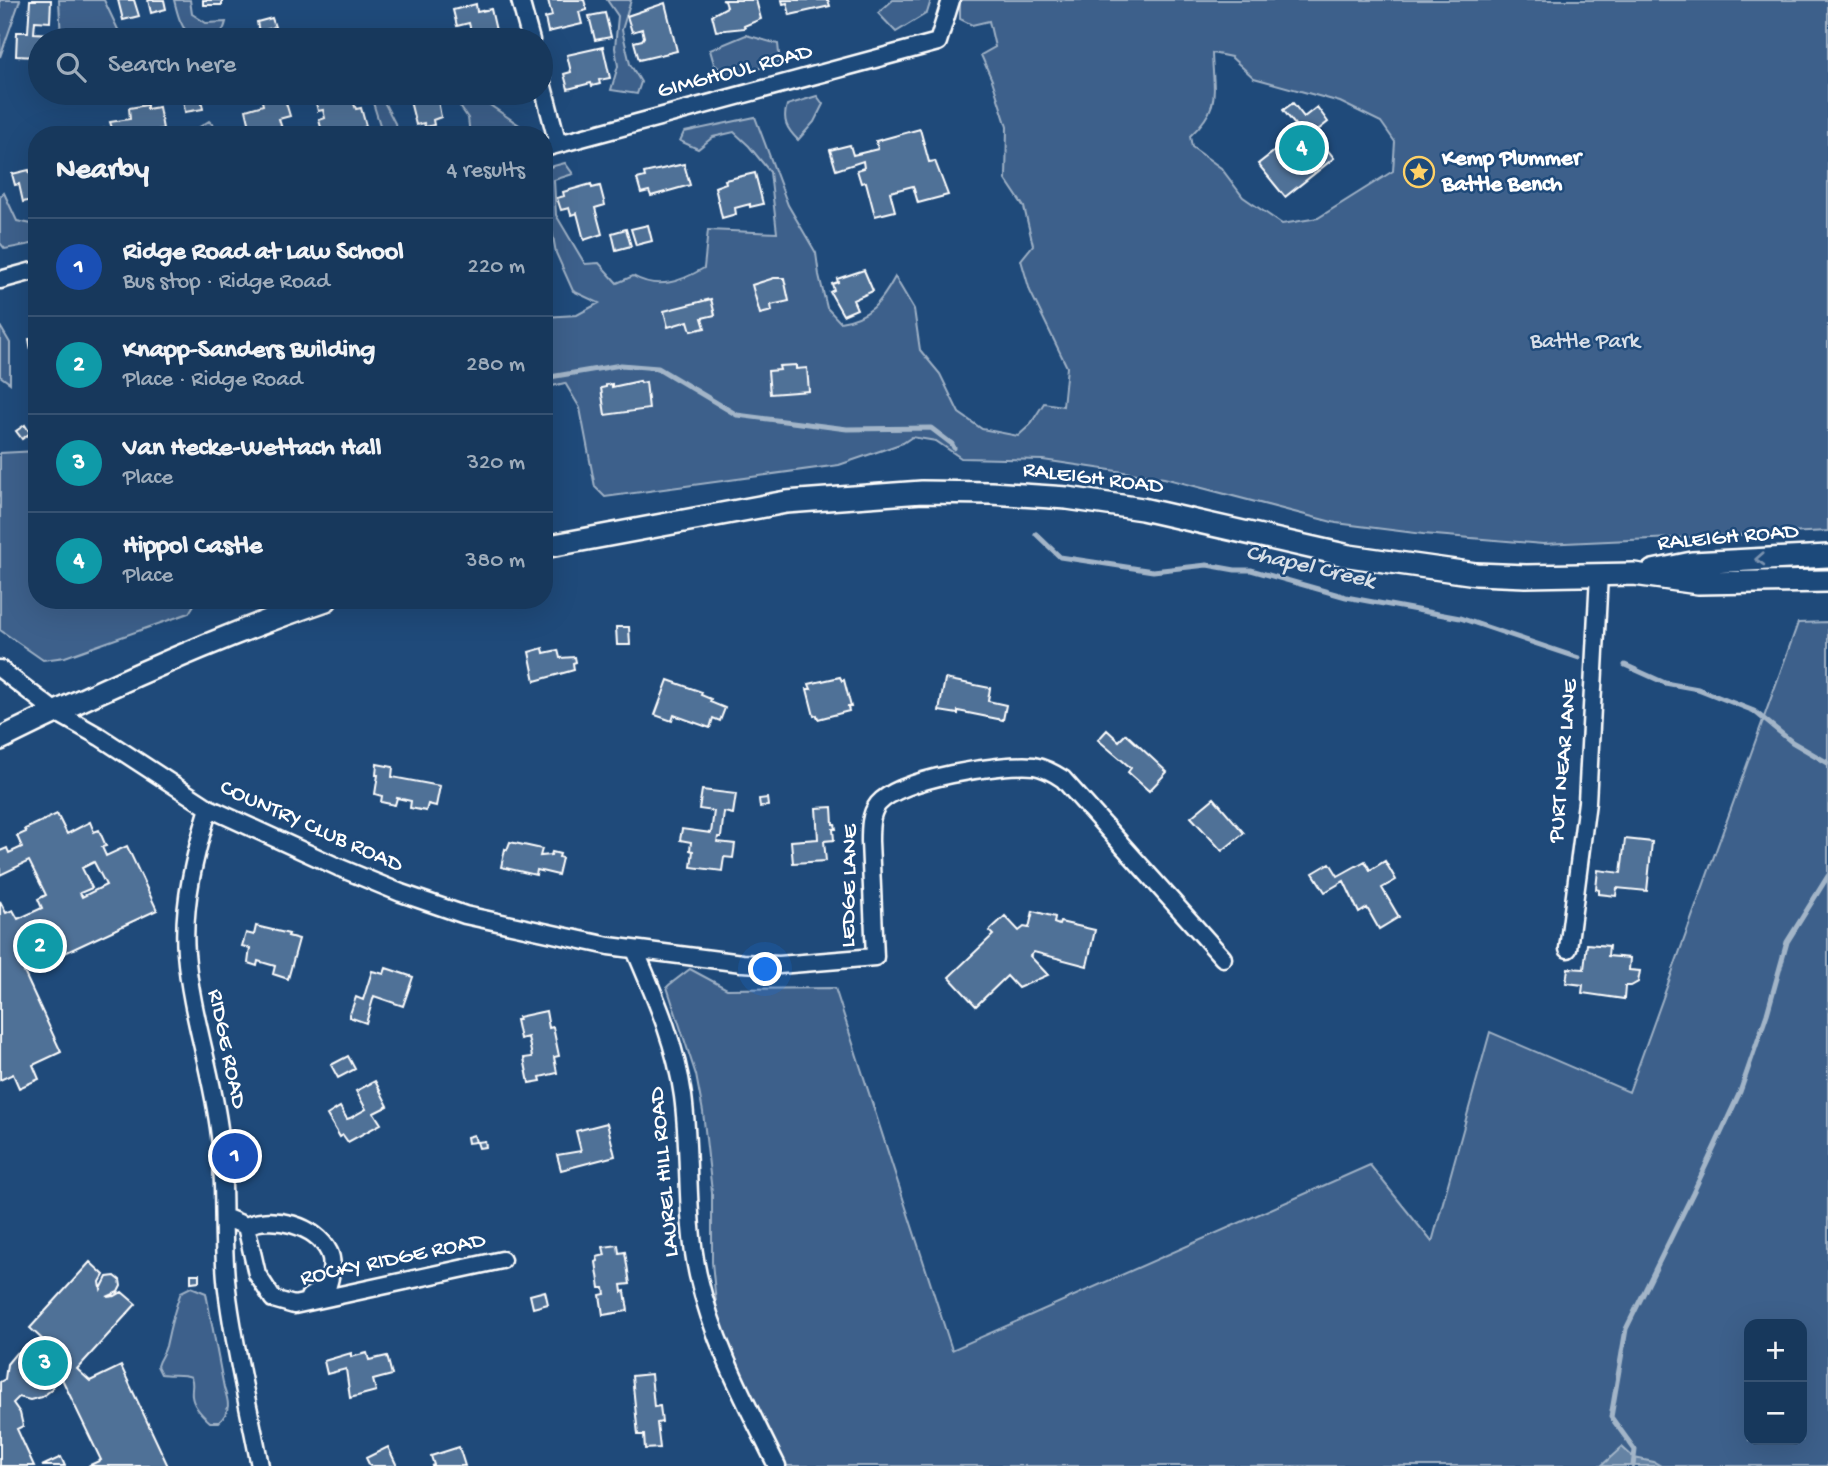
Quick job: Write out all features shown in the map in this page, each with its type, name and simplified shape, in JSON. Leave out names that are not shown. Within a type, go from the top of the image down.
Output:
[{"type":"main road","name":"RALEIGH ROAD","points":[[553,545],[786,502],[922,492],[1067,498],[1142,509],[1349,556],[1476,574],[1634,574],[1692,563],[1828,556]]},
{"type":"main road","name":"RALEIGH ROAD","points":[[1634,574],[1698,583],[1828,581]]},
{"type":"main road","points":[[0,738],[168,660],[300,609]]},
{"type":"street","points":[[520,0],[528,28]]},
{"type":"street","name":"GIMGHOUL ROAD","points":[[553,145],[938,42],[951,0]]},
{"type":"street","points":[[545,105],[548,126]]},
{"type":"street","points":[[0,280],[28,272]]},
{"type":"street","name":"PURT NEAR LANE","points":[[1568,949],[1587,802],[1599,575]]},
{"type":"street","name":"COUNTRY CLUB ROAD","points":[[0,669],[56,712],[100,737],[209,808],[338,867],[465,915],[635,950]]},
{"type":"street","name":"LEDGE LANE","points":[[635,950],[767,964],[875,957],[870,824],[876,806],[892,792],[916,783],[983,769],[1032,766],[1047,769],[1063,779],[1223,958]]},
{"type":"street","name":"RIDGE ROAD","points":[[209,808],[187,901],[186,953],[220,1134],[225,1192],[227,1290],[260,1466]]},
{"type":"street","name":"LAUREL HILL ROAD","points":[[635,950],[663,1017],[678,1068],[686,1128],[689,1218],[704,1302],[746,1402],[777,1466]]},
{"type":"street","name":"ROCKY RIDGE ROAD","points":[[224,1217],[246,1226],[257,1221],[286,1223],[305,1229],[321,1240],[331,1254],[332,1271],[328,1285],[294,1305]]},
{"type":"street","name":"ROCKY RIDGE ROAD","points":[[246,1226],[253,1262],[264,1287],[273,1298],[294,1305],[502,1260]]},
{"type":"green space","points":[[0,0],[20,0],[0,57]]},
{"type":"green space","points":[[59,0],[104,0],[117,28],[60,28]]},
{"type":"green space","points":[[174,0],[190,0],[192,14],[206,23],[226,22],[224,28],[184,28]]},
{"type":"green space","points":[[607,0],[631,0],[622,30],[630,64],[641,82],[637,94],[611,90],[618,66],[615,48],[618,16]]},
{"type":"green space","points":[[893,0],[931,0],[927,13],[896,32],[878,13]]},
{"type":"green space","name":"Battle Park","points":[[960,0],[1828,0],[1828,531],[1543,544],[1423,534],[1336,523],[1164,478],[1043,460],[961,458],[936,441],[912,437],[903,443],[839,465],[605,497],[595,487],[580,408],[565,383],[553,386],[553,316],[577,315],[599,303],[573,291],[556,253],[553,236],[553,166],[565,163],[573,174],[554,180],[556,215],[585,264],[599,263],[617,283],[633,276],[651,283],[678,280],[704,268],[708,230],[777,233],[770,172],[749,146],[734,132],[713,137],[698,149],[680,141],[684,132],[755,117],[788,205],[816,253],[827,308],[840,322],[859,317],[873,308],[895,277],[914,309],[920,350],[940,374],[959,413],[982,429],[1018,436],[1030,425],[1044,403],[1063,406],[1067,367],[1030,291],[1021,260],[1033,245],[1024,207],[1006,180],[1007,127],[981,55],[995,47],[989,21],[972,25],[960,19]],"holes":[[[1212,53],[1231,57],[1254,78],[1340,102],[1381,122],[1395,142],[1393,171],[1318,218],[1282,224],[1243,197],[1221,168],[1192,147],[1190,136],[1207,116],[1213,98]]]},
{"type":"green space","points":[[746,35],[778,44],[780,63],[728,76],[714,64],[710,50]]},
{"type":"green space","points":[[817,96],[823,104],[814,122],[798,140],[786,124],[787,105]]},
{"type":"green space","points":[[374,105],[386,105],[396,126],[380,125]]},
{"type":"green space","points":[[459,105],[490,105],[521,126],[469,126],[468,118]]},
{"type":"green space","points":[[209,121],[214,126],[201,126]]},
{"type":"green space","points":[[4,193],[17,221],[28,223],[28,245],[5,249],[0,243],[0,197]]},
{"type":"green space","points":[[0,326],[10,343],[10,383],[0,376]]},
{"type":"green space","points":[[28,451],[28,609],[191,609],[189,613],[65,657],[43,660],[0,630],[0,453]]},
{"type":"green space","points":[[1828,622],[1828,1466],[781,1466],[719,1334],[712,1262],[712,1192],[703,1112],[696,1075],[667,987],[690,969],[727,989],[835,988],[952,1350],[1370,1165],[1432,1242],[1490,1032],[1629,1092],[1798,623]]},
{"type":"green space","points":[[191,1287],[206,1293],[228,1402],[226,1414],[219,1422],[210,1422],[196,1407],[192,1396],[191,1377],[161,1374],[157,1366],[165,1349],[181,1292]]},
{"type":"shaded area","points":[[1622,1447],[1634,1458],[1661,1466],[1601,1466]]},
{"type":"building","points":[[30,0],[51,0],[50,22],[35,21],[34,28],[28,28]]},
{"type":"building","points":[[118,0],[134,0],[139,16],[123,20]]},
{"type":"building","points":[[148,0],[164,0],[166,9],[151,13]]},
{"type":"building","points":[[203,0],[222,0],[222,5],[203,5]]},
{"type":"building","points":[[548,0],[584,0],[587,10],[579,12],[582,24],[553,31],[553,28],[547,28],[545,18],[552,16]]},
{"type":"building","points":[[722,0],[756,0],[761,19],[744,26],[745,28],[716,31],[712,15],[727,7]]},
{"type":"building","points":[[782,0],[828,0],[830,6],[790,15],[787,3],[783,4]]},
{"type":"building","points":[[665,3],[677,51],[639,60],[634,42],[644,37],[642,29],[632,32],[627,16]]},
{"type":"building","points":[[476,4],[477,12],[491,9],[495,28],[470,28],[469,23],[457,26],[453,10]]},
{"type":"building","points":[[605,13],[611,37],[595,40],[589,16]]},
{"type":"building","points":[[272,18],[275,27],[258,28],[257,22]]},
{"type":"building","points":[[17,32],[28,32],[28,57],[16,56]]},
{"type":"building","points":[[603,47],[610,78],[599,80],[600,84],[592,86],[591,83],[568,89],[564,74],[571,72],[567,55]]},
{"type":"building","points":[[1293,103],[1304,117],[1317,107],[1328,122],[1318,130],[1318,138],[1334,158],[1285,197],[1258,164],[1295,135],[1292,130],[1296,126],[1283,110]]},
{"type":"building","points":[[147,105],[147,109],[159,107],[162,126],[111,126],[110,122],[130,119],[129,108]]},
{"type":"building","points":[[184,105],[202,105],[203,109],[185,112]]},
{"type":"building","points":[[263,105],[287,105],[290,116],[279,119],[281,126],[250,126],[246,110]]},
{"type":"building","points":[[316,105],[354,105],[356,109],[361,108],[366,126],[321,126],[319,120],[325,118],[323,110],[318,111]]},
{"type":"building","points":[[411,105],[439,105],[441,117],[433,120],[434,125],[416,125]]},
{"type":"building","points":[[920,129],[929,162],[935,161],[948,195],[918,203],[913,186],[890,192],[895,211],[875,216],[866,182],[861,183],[857,170],[864,168],[863,161],[836,170],[830,150],[850,145],[853,155],[878,149],[876,141]]},
{"type":"building","points":[[684,164],[690,185],[651,196],[649,191],[641,193],[637,179],[645,177],[644,173]]},
{"type":"building","points":[[28,170],[28,201],[23,202],[19,184],[15,185],[12,174]]},
{"type":"building","points":[[755,173],[763,204],[735,208],[736,214],[722,218],[715,187],[726,183],[725,180]]},
{"type":"building","points":[[591,184],[592,188],[600,186],[605,205],[595,208],[602,234],[584,240],[577,213],[571,215],[569,208],[561,210],[557,198],[564,196],[563,192]]},
{"type":"building","points":[[648,225],[652,241],[636,245],[631,229]]},
{"type":"building","points":[[626,229],[631,246],[616,250],[612,233]]},
{"type":"building","points":[[864,270],[873,291],[853,300],[857,309],[843,315],[830,292],[834,290],[832,284],[838,282],[837,279]]},
{"type":"building","points":[[774,278],[784,278],[789,301],[771,305],[772,311],[760,314],[752,285]]},
{"type":"building","points":[[711,299],[715,315],[702,318],[705,328],[691,331],[688,321],[668,327],[664,311]]},
{"type":"building","points":[[796,365],[796,369],[807,368],[809,391],[770,394],[768,371],[780,370],[779,366]]},
{"type":"building","points":[[646,382],[649,409],[605,415],[601,388]]},
{"type":"building","points":[[25,425],[28,434],[22,439],[16,431]]},
{"type":"building","points":[[616,627],[629,627],[630,645],[617,645]]},
{"type":"building","points":[[543,648],[544,653],[558,650],[560,658],[575,657],[574,670],[535,681],[529,652]]},
{"type":"building","points":[[840,677],[844,680],[851,707],[848,707],[849,711],[818,719],[817,715],[814,716],[807,689],[811,689],[809,684]]},
{"type":"building","points":[[945,679],[990,688],[988,701],[1006,705],[1003,720],[958,711],[958,714],[939,711]]},
{"type":"building","points":[[668,680],[702,692],[701,695],[711,699],[710,702],[725,708],[720,721],[713,718],[710,728],[674,715],[672,721],[655,715]]},
{"type":"building","points":[[1107,730],[1119,741],[1126,734],[1167,772],[1149,791],[1128,772],[1131,768],[1098,740]]},
{"type":"building","points":[[377,764],[393,767],[392,777],[440,786],[436,806],[428,804],[426,811],[410,808],[411,801],[397,798],[395,805],[381,802],[382,796],[375,794]]},
{"type":"building","points":[[702,790],[736,794],[733,814],[724,812],[721,837],[718,837],[717,842],[735,844],[733,858],[724,857],[722,871],[691,867],[691,842],[680,840],[682,829],[711,833],[714,811],[699,809]]},
{"type":"building","points":[[767,798],[768,806],[760,807],[759,799]]},
{"type":"building","points":[[1214,798],[1244,833],[1222,851],[1191,817]]},
{"type":"building","points":[[832,807],[836,829],[833,829],[834,840],[824,841],[826,861],[793,863],[791,841],[818,839],[816,808]]},
{"type":"building","points":[[57,814],[67,834],[90,822],[94,832],[99,830],[106,846],[102,847],[106,856],[127,846],[157,910],[24,972],[61,1052],[33,1065],[39,1079],[19,1088],[13,1074],[0,1080],[0,901],[6,913],[13,910],[18,919],[42,908],[38,899],[46,895],[29,861],[0,875],[0,851],[7,848],[9,853],[22,847],[17,836],[26,832],[25,829]],"holes":[[[94,862],[106,885],[82,897],[80,893],[92,888],[82,868]]]},
{"type":"building","points":[[1625,839],[1652,842],[1647,891],[1617,888],[1616,896],[1599,894],[1596,889],[1598,870],[1621,873]]},
{"type":"building","points":[[510,842],[542,849],[540,856],[551,855],[552,852],[560,854],[559,857],[562,858],[558,875],[537,870],[536,875],[501,867],[505,849],[507,850]]},
{"type":"building","points":[[1365,861],[1370,870],[1385,861],[1396,880],[1382,888],[1399,917],[1379,929],[1367,908],[1359,913],[1344,881],[1325,892],[1313,873],[1330,863],[1338,876]]},
{"type":"building","points":[[1033,911],[1055,917],[1054,923],[1059,925],[1060,922],[1095,930],[1087,966],[1034,952],[1030,956],[1048,975],[1018,988],[1007,976],[976,1006],[949,977],[993,935],[989,931],[1005,916],[1019,931],[1024,927],[1029,928]]},
{"type":"building","points":[[256,926],[299,939],[288,979],[273,974],[275,966],[258,961],[257,966],[248,963],[250,948],[242,946],[246,933],[254,935]]},
{"type":"building","points":[[1587,944],[1609,946],[1608,956],[1630,958],[1629,970],[1640,971],[1638,982],[1625,986],[1624,999],[1582,993],[1583,985],[1566,983],[1568,968],[1584,969]]},
{"type":"building","points":[[386,968],[413,977],[403,1006],[374,996],[366,1023],[349,1017],[356,997],[363,1000],[372,971],[384,974]]},
{"type":"building","points":[[546,1011],[549,1028],[553,1027],[559,1056],[554,1057],[557,1073],[540,1077],[541,1081],[529,1083],[524,1058],[532,1057],[528,1037],[520,1039],[516,1020],[519,1020],[518,1017]]},
{"type":"building","points":[[348,1056],[355,1069],[338,1078],[331,1065]]},
{"type":"building","points":[[375,1081],[388,1106],[374,1113],[381,1124],[348,1142],[343,1135],[340,1137],[327,1115],[340,1107],[347,1119],[366,1109],[356,1091]]},
{"type":"building","points":[[607,1123],[615,1156],[561,1170],[557,1155],[581,1151],[576,1131]]},
{"type":"building","points":[[474,1135],[476,1142],[468,1143],[467,1137]]},
{"type":"building","points":[[485,1141],[486,1147],[479,1148],[477,1142]]},
{"type":"building","points":[[618,1245],[619,1253],[625,1252],[630,1284],[621,1285],[622,1292],[625,1291],[628,1311],[603,1315],[600,1295],[605,1294],[604,1288],[600,1288],[597,1257],[605,1255],[603,1247]]},
{"type":"building","points":[[90,1262],[104,1275],[100,1282],[101,1289],[107,1277],[115,1276],[120,1280],[118,1292],[107,1297],[122,1292],[136,1304],[77,1369],[90,1381],[121,1366],[168,1466],[88,1466],[101,1460],[62,1379],[56,1379],[51,1390],[42,1397],[30,1400],[19,1397],[13,1403],[20,1413],[23,1426],[17,1429],[34,1466],[0,1466],[0,1382],[5,1379],[7,1364],[16,1353],[33,1348],[42,1339],[30,1328]]},
{"type":"building","points":[[191,1274],[199,1274],[199,1281],[191,1282]]},
{"type":"building","points":[[545,1291],[548,1304],[533,1308],[530,1295]]},
{"type":"building","points":[[351,1353],[351,1357],[367,1353],[369,1360],[387,1356],[392,1375],[373,1380],[376,1391],[350,1398],[346,1369],[327,1374],[324,1361]]},
{"type":"building","points":[[651,1374],[654,1407],[660,1406],[662,1422],[657,1423],[660,1448],[645,1449],[644,1435],[638,1435],[632,1376]]},
{"type":"building","points":[[388,1447],[397,1466],[370,1466],[366,1458]]},
{"type":"building","points":[[459,1447],[465,1466],[431,1466],[434,1465],[431,1456]]},
{"type":"building","points":[[61,1457],[65,1466],[42,1466]]},
{"type":"waterway","name":"Chapel Creek","points":[[553,376],[621,365],[658,368],[737,415],[847,429],[931,428],[954,448]]},
{"type":"waterway","name":"Chapel Creek","points":[[1036,534],[1060,557],[1153,571],[1207,565],[1251,570],[1346,597],[1460,618],[1579,658]]},
{"type":"waterway","name":"Chapel Creek","points":[[1625,665],[1665,683],[1698,689],[1754,711],[1792,742],[1828,763]]},
{"type":"waterway","points":[[1633,1466],[1635,1450],[1611,1417],[1626,1329],[1740,1092],[1767,1014],[1787,942],[1828,876]]},
{"type":"place","name":"Hippol Castle","points":[[1302,148]]},
{"type":"place","name":"Kemp Plummer Battle Bench","points":[[1419,172]]},
{"type":"place","name":"Knapp-Sanders Building","points":[[40,946]]},
{"type":"place","name":"Ridge Road at Law School","points":[[235,1156]]},
{"type":"place","name":"Van Hecke-Wettach Hall","points":[[45,1363]]}]
